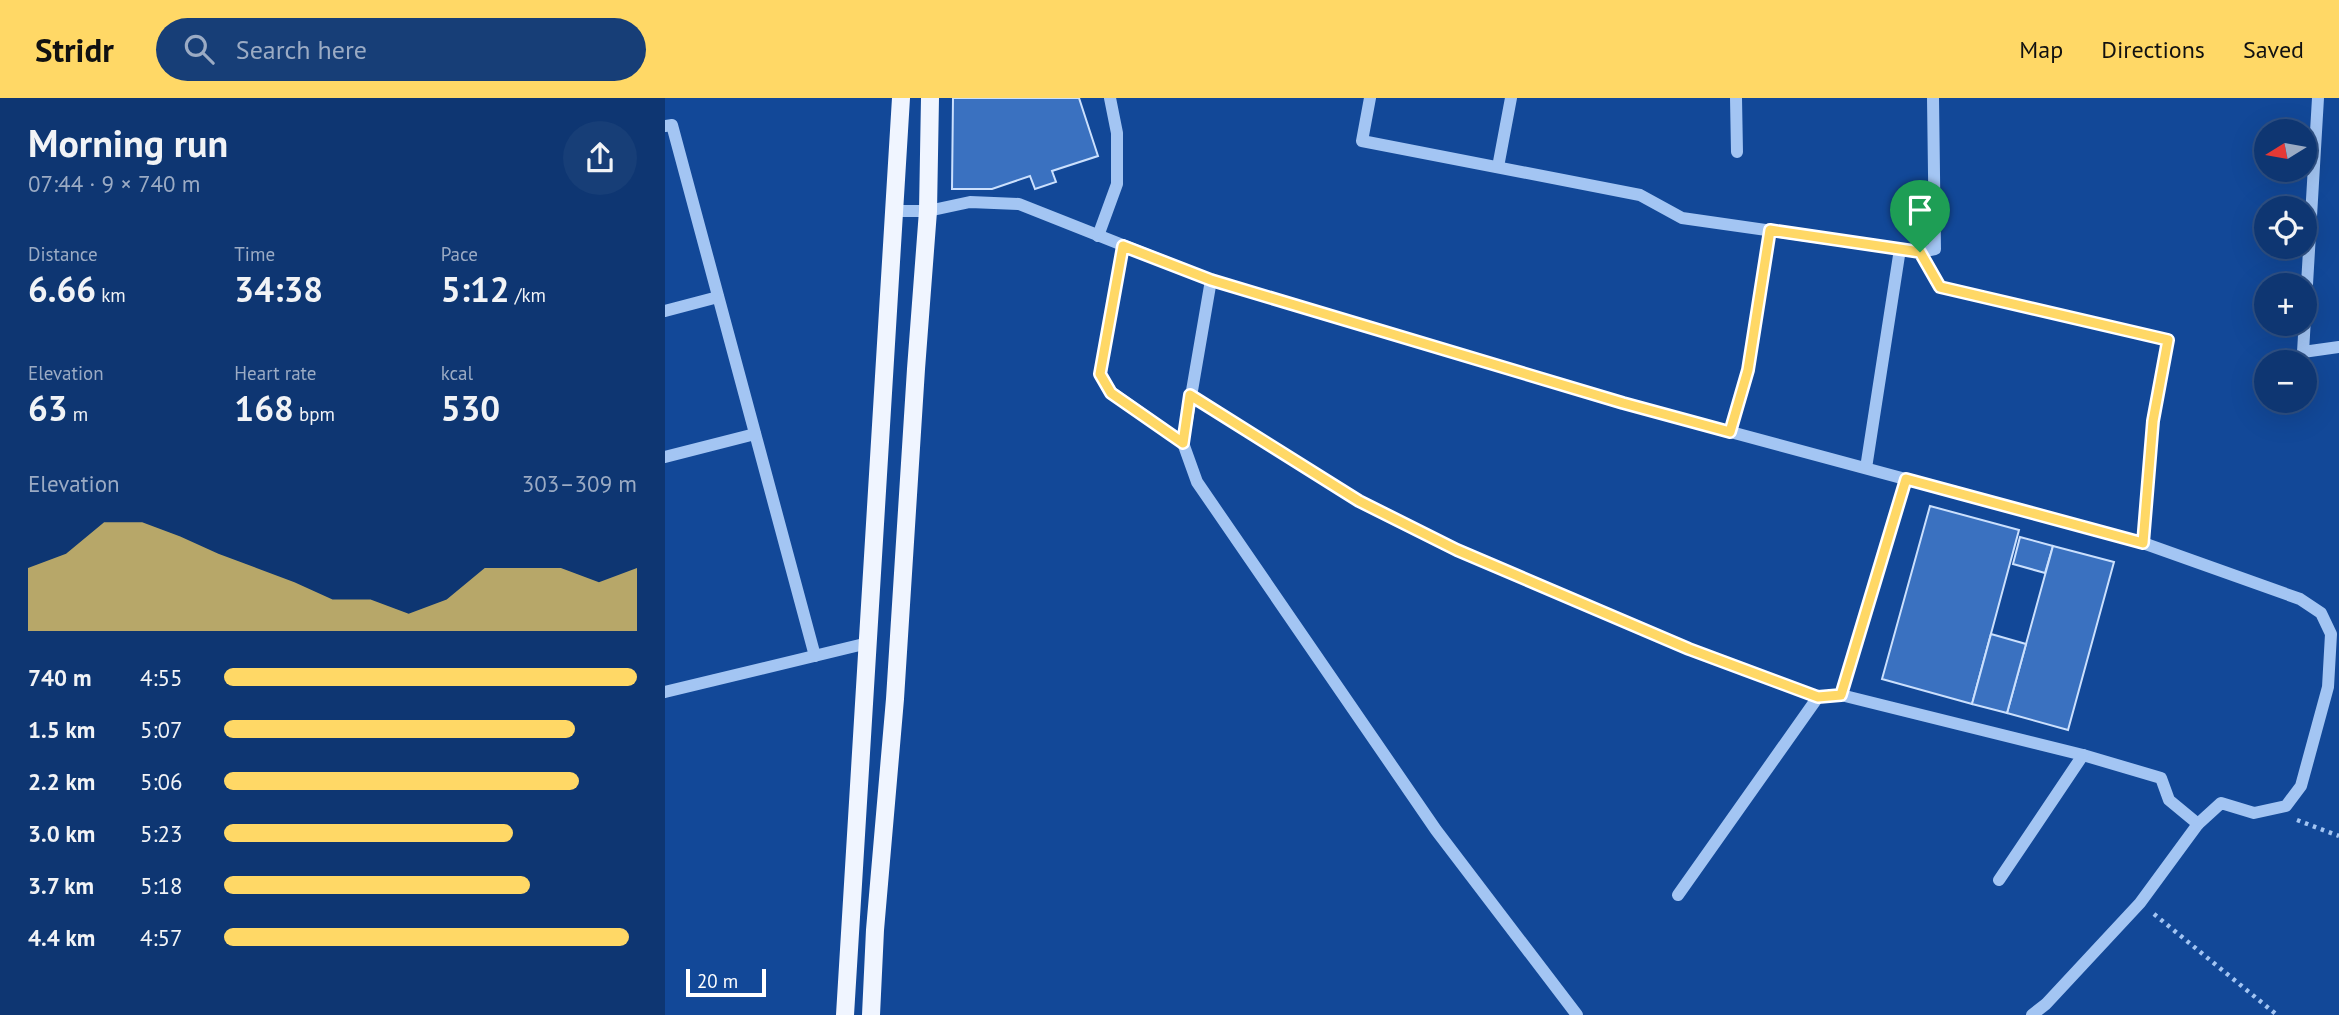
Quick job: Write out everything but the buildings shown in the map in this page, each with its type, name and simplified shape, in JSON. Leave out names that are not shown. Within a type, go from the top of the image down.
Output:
[{"type":"main road","points":[[845,1015],[901,98]]},
{"type":"main road","points":[[871,1015],[928,211],[930,98]]},
{"type":"street","points":[[1098,236],[1117,184],[1117,133],[1110,98]]},
{"type":"street","points":[[1370,98],[1362,141],[1640,195],[1682,218],[1920,252],[1935,249],[1933,98]]},
{"type":"street","points":[[1497,167],[1511,98]]},
{"type":"street","points":[[1736,98],[1737,152]]},
{"type":"street","points":[[2318,98],[2303,352],[2339,347]]},
{"type":"street","points":[[665,126],[671,125],[815,656]]},
{"type":"street","points":[[894,211],[928,211],[970,202],[1019,204],[1211,280],[1623,403],[2143,543],[2300,599],[2321,613],[2331,634],[2328,687],[2301,786],[2286,806],[2254,813],[2221,803],[2198,824],[2140,903],[2046,1004],[2032,1015]]},
{"type":"street","points":[[1123,246],[1100,374],[1111,393],[1183,443]]},
{"type":"street","points":[[1866,468],[1900,249]]},
{"type":"street","points":[[1920,252],[1940,287],[2168,340],[2153,421],[2143,543]]},
{"type":"street","points":[[1211,280],[1183,443],[1197,482],[1436,830],[1577,1015]]},
{"type":"street","points":[[665,312],[718,297]]},
{"type":"street","points":[[1190,395],[1359,501],[1457,550],[1689,649],[1818,697],[1841,695],[2083,755],[2161,778],[2169,800],[2198,824]]},
{"type":"street","points":[[665,457],[755,434]]},
{"type":"street","points":[[1841,695],[1906,479]]},
{"type":"street","points":[[665,691],[868,643]]},
{"type":"street","points":[[1678,895],[1818,697]]},
{"type":"street","points":[[1999,880],[2083,755]]},
{"type":"path","points":[[1730,432],[1748,370],[1770,230]]},
{"type":"path","points":[[2289,817],[2339,836]]},
{"type":"path","points":[[2140,903],[2277,1015]]},
{"type":"route","points":[[1770,230],[1920,252],[1940,287],[2168,340],[2153,421],[2143,543],[1906,479],[1841,695],[1818,697],[1689,649],[1457,550],[1359,501],[1190,395],[1183,443],[1111,393],[1100,374],[1123,246],[1211,280],[1623,403],[1730,432],[1748,370],[1770,230]]}]
